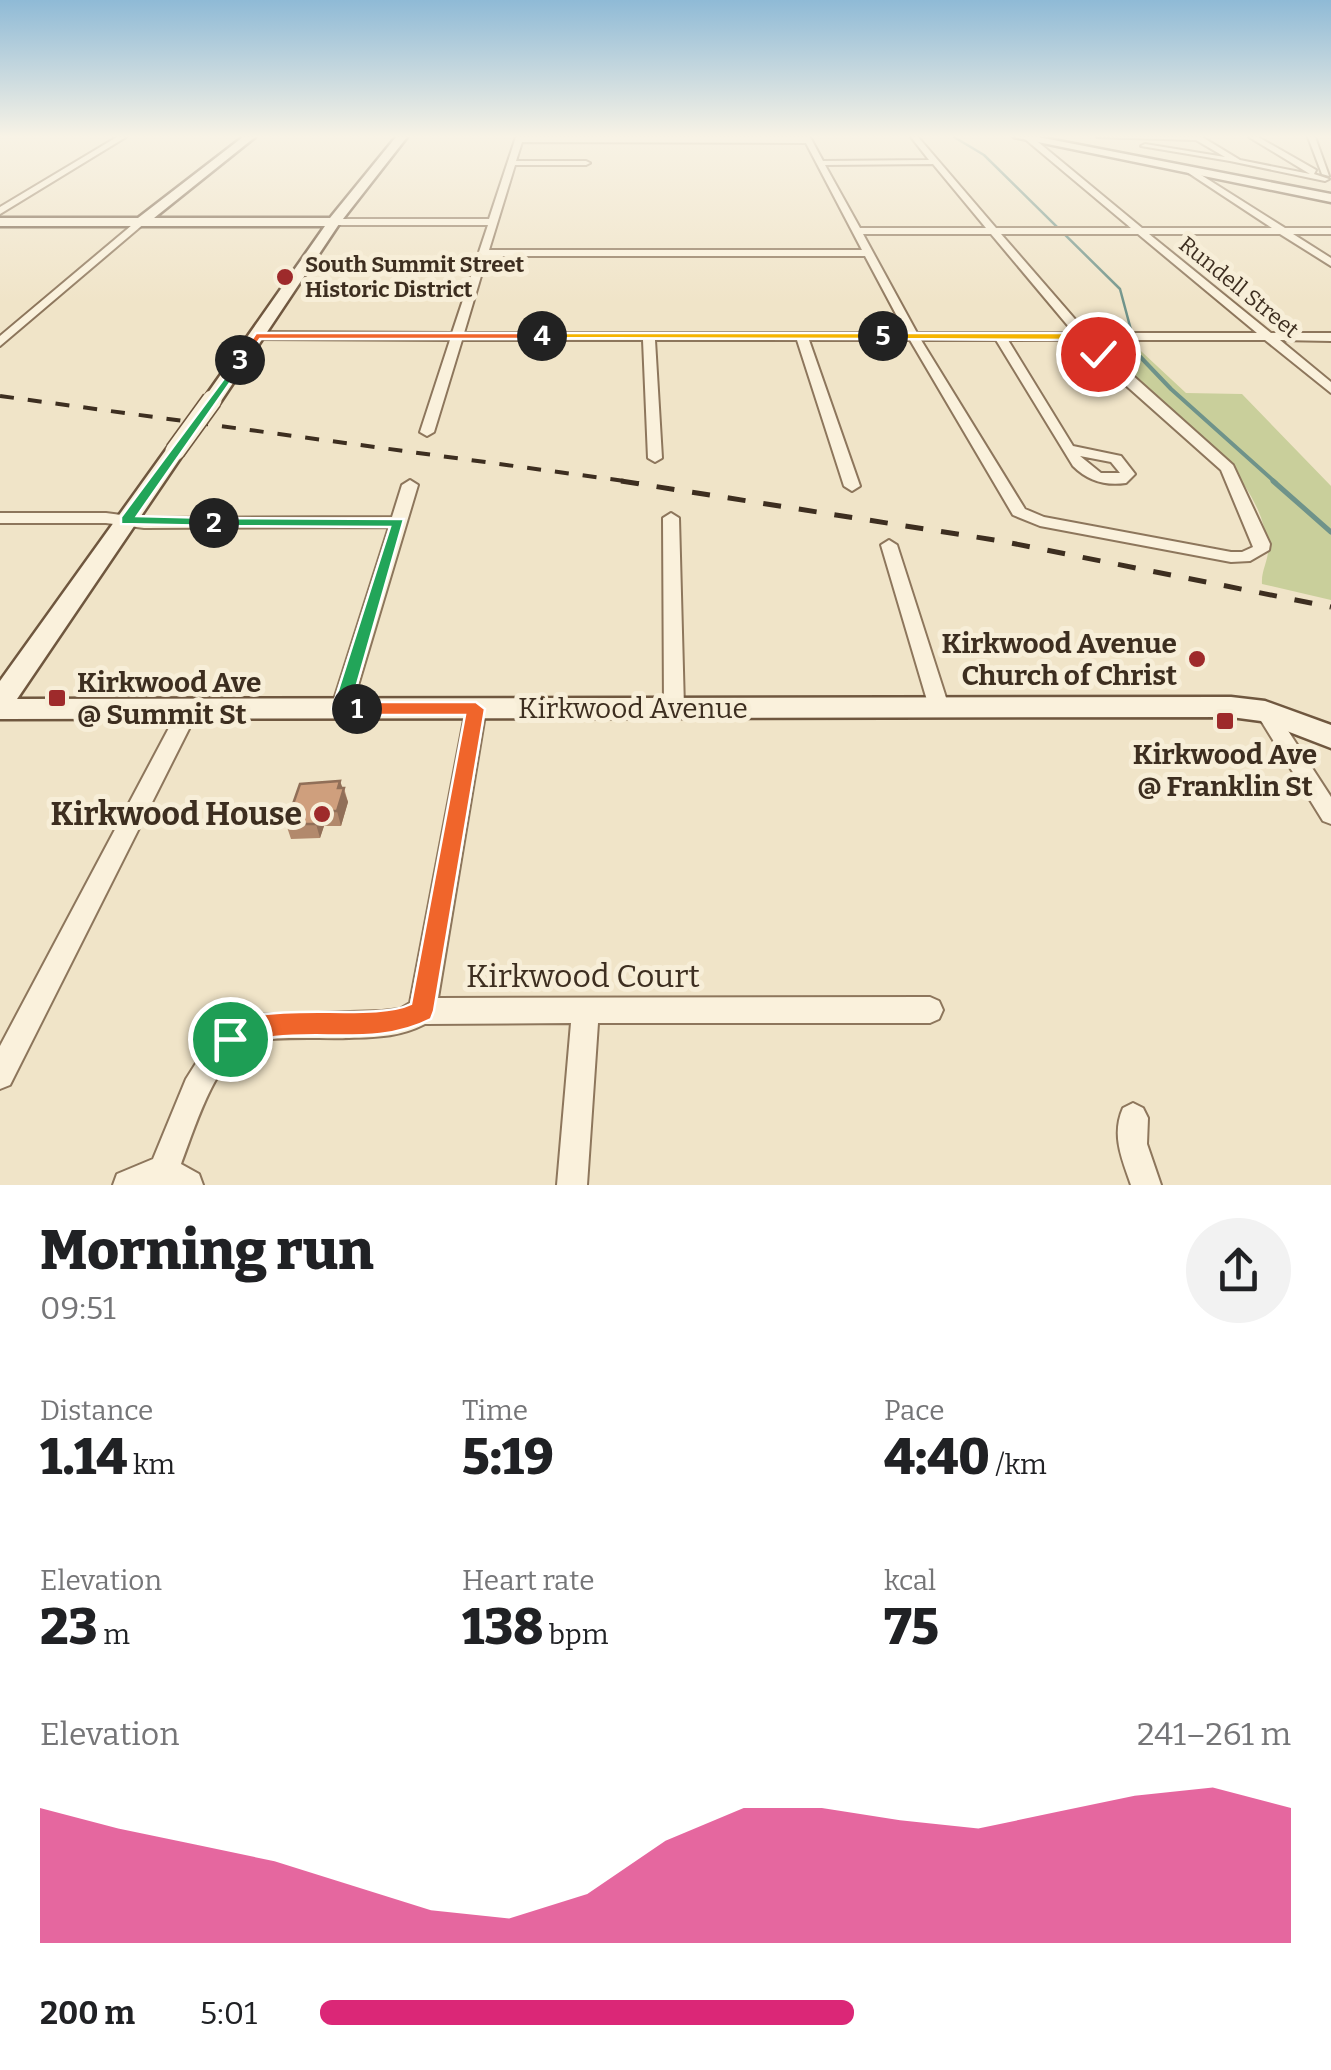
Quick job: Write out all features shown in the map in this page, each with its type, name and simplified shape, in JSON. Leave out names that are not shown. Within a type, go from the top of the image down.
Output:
[{"type":"street","points":[[0,211],[32,192]]},
{"type":"street","points":[[0,342],[179,192]]},
{"type":"street","points":[[0,705],[358,192]]},
{"type":"street","points":[[427,432],[503,192]]},
{"type":"street","points":[[836,192],[913,336],[1019,512],[1040,520],[1231,557],[1254,555],[1262,544],[1243,494],[1228,468],[1098,354],[961,192]]},
{"type":"street","name":"Rundell Street","points":[[1092,192],[1331,388]]},
{"type":"street","points":[[1224,192],[1331,263]]},
{"type":"street","points":[[1302,192],[1331,198]]},
{"type":"street","points":[[0,222],[493,222]]},
{"type":"street","points":[[856,230],[1331,231]]},
{"type":"street","points":[[483,253],[868,252]]},
{"type":"street","points":[[256,336],[1331,336]]},
{"type":"street","points":[[650,336],[655,458]]},
{"type":"street","points":[[802,336],[852,486]]},
{"type":"street","points":[[1000,336],[1068,449]]},
{"type":"street","points":[[341,709],[410,485]]},
{"type":"street","points":[[0,518],[398,522]]},
{"type":"street","points":[[672,518],[674,708]]},
{"type":"street","points":[[889,545],[939,707]]},
{"type":"street","name":"Kirkwood Avenue","points":[[0,705],[189,709],[1232,706],[1265,711],[1331,737]]},
{"type":"street","points":[[0,1074],[189,709]]},
{"type":"street","name":"Kirkwood Court","points":[[476,709],[422,1011],[930,1010]]},
{"type":"street","points":[[1265,711],[1331,816]]},
{"type":"street","points":[[128,1185],[146,1175],[175,1179],[208,1066],[216,1053],[241,1032],[276,1025],[382,1024],[422,1011]]},
{"type":"street","points":[[572,1185],[585,1011]]},
{"type":"street","points":[[1133,1118],[1132,1144],[1146,1185]]},
{"type":"green space","points":[[1093,339],[1128,339],[1186,393],[1242,394],[1331,486],[1331,600],[1262,584],[1268,548],[1260,514],[1244,484],[1197,433],[1116,364]]},
{"type":"building","points":[[340,781],[338,788],[344,788],[337,811],[320,811],[316,824],[286,824],[300,784]]},
{"type":"waterway","points":[[1022,192],[1120,289],[1131,330]]},
{"type":"waterway","points":[[1128,344],[1171,389],[1276,483]]},
{"type":"waterway","points":[[1273,481],[1331,532]]},
{"type":"railway","points":[[0,396],[639,483]]},
{"type":"railway","points":[[621,481],[1001,541],[1331,607]]},
{"type":"place","name":"South Summit Street Historic District","points":[[285,277]]},
{"type":"place","name":"Kirkwood Avenue Church of Christ","points":[[1197,659]]},
{"type":"place","name":"Kirkwood Ave @ Summit St","points":[[57,698]]},
{"type":"place","name":"Kirkwood Ave @ Franklin St","points":[[1225,721]]},
{"type":"place","name":"Kirkwood House","points":[[322,814]]},
{"type":"route","points":[[230,1039],[253,1028],[382,1024],[422,1011],[476,709],[341,709],[398,522],[126,520],[256,336],[1084,336],[1098,354]]}]
